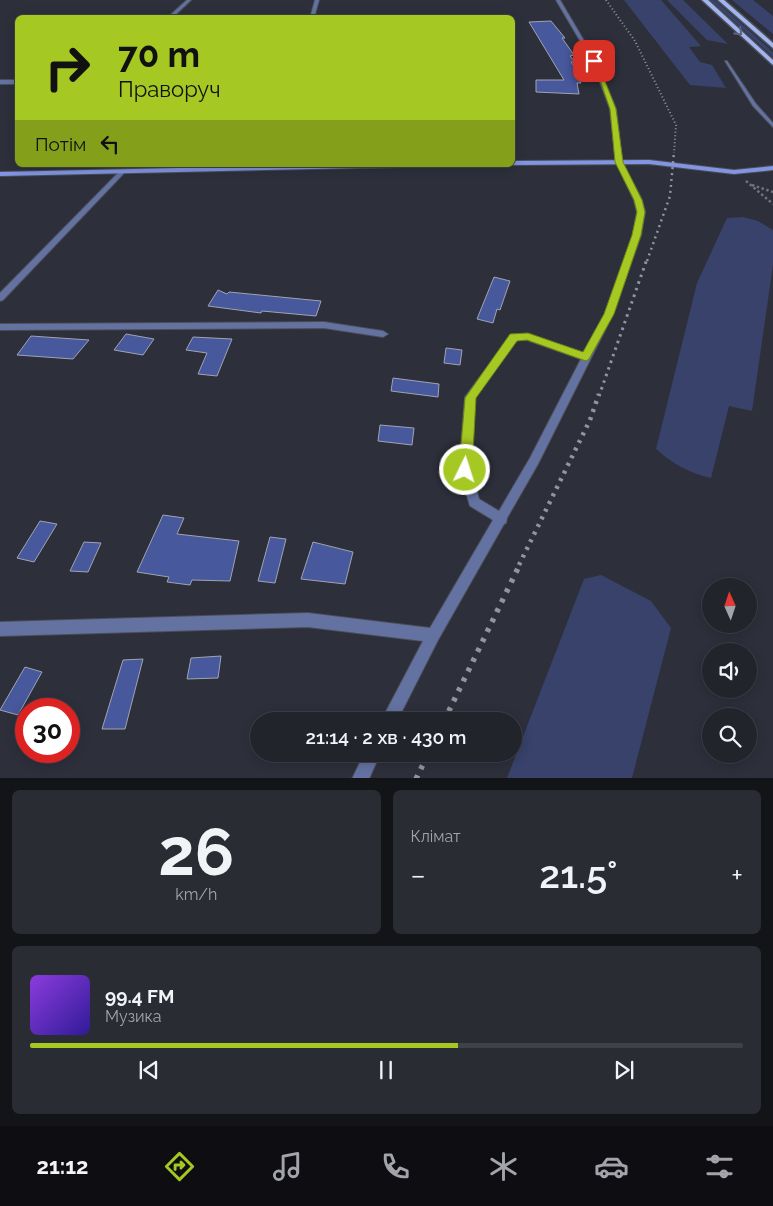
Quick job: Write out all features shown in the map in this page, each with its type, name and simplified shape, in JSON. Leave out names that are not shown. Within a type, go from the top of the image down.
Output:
[{"type":"main road","points":[[705,0],[773,63]]},
{"type":"main road","points":[[720,0],[773,46]]},
{"type":"street","points":[[172,15],[189,0]]},
{"type":"street","points":[[313,15],[317,0]]},
{"type":"street","points":[[394,712],[433,635],[534,461],[609,314],[637,235],[641,212],[638,200],[619,162],[617,129],[605,87],[594,61],[570,25],[558,0]]},
{"type":"street","points":[[0,82],[15,82]]},
{"type":"street","points":[[515,163],[649,162],[734,172],[773,168]]},
{"type":"street","points":[[0,174],[123,172],[240,167]]},
{"type":"street","points":[[0,298],[123,172]]},
{"type":"street","points":[[0,327],[324,325],[383,334]]},
{"type":"street","points":[[502,519],[474,502],[465,470],[470,398],[514,337],[528,337],[586,357]]},
{"type":"street","points":[[0,629],[308,620],[433,635]]},
{"type":"street","points":[[360,778],[368,762]]},
{"type":"lane","points":[[726,62],[754,105],[773,126]]},
{"type":"path","points":[[734,172],[773,204]]},
{"type":"path","points":[[749,184],[773,192]]},
{"type":"shaded area","points":[[624,0],[661,0],[701,46],[689,47],[700,62],[712,65],[726,88],[690,85]]},
{"type":"shaded area","points":[[667,0],[683,0],[728,44],[707,40]]},
{"type":"shaded area","points":[[710,0],[715,0],[773,52],[773,57]]},
{"type":"shaded area","points":[[732,0],[753,0],[773,16],[773,34]]},
{"type":"shaded area","points":[[743,217],[758,221],[773,230],[773,265],[752,411],[729,406],[711,478],[682,467],[656,449],[697,283],[727,218]]},
{"type":"shaded area","points":[[601,575],[651,601],[671,628],[632,778],[507,778],[513,762],[522,762],[522,739],[584,579]]},
{"type":"building","points":[[551,21],[565,38],[562,38],[574,55],[570,56],[575,62],[571,62],[582,77],[578,77],[581,83],[577,83],[579,94],[536,92],[536,80],[564,80],[529,22]]},
{"type":"building","points":[[494,277],[510,281],[500,310],[497,309],[493,323],[477,319]]},
{"type":"building","points":[[218,290],[227,294],[229,292],[321,301],[316,316],[262,311],[261,313],[208,306]]},
{"type":"building","points":[[126,334],[154,339],[143,355],[114,350]]},
{"type":"building","points":[[31,336],[89,340],[73,359],[17,355]]},
{"type":"building","points":[[193,337],[232,339],[217,376],[198,374],[207,353],[186,350]]},
{"type":"building","points":[[446,348],[462,350],[460,365],[444,363]]},
{"type":"building","points":[[393,378],[439,384],[438,397],[391,391]]},
{"type":"building","points":[[380,425],[414,428],[412,445],[378,441]]},
{"type":"building","points":[[163,515],[184,518],[177,534],[239,541],[230,581],[192,580],[190,585],[167,582],[169,577],[137,572]]},
{"type":"building","points":[[40,521],[57,524],[34,562],[17,558]]},
{"type":"building","points":[[270,537],[286,539],[275,583],[258,581]]},
{"type":"building","points":[[84,542],[101,543],[88,572],[70,571]]},
{"type":"building","points":[[313,542],[353,552],[345,584],[301,579]]},
{"type":"building","points":[[221,656],[218,678],[187,679],[191,658]]},
{"type":"building","points":[[143,659],[125,729],[102,729],[123,660]]},
{"type":"building","points":[[25,667],[42,672],[27,698],[15,698],[15,714],[0,710]]},
{"type":"railway","points":[[606,0],[635,41],[676,125],[674,153]]},
{"type":"railway","points":[[647,261],[670,196],[674,152]]},
{"type":"railway","points":[[599,396],[647,259]]},
{"type":"railway","points":[[519,565],[590,420],[599,394]]},
{"type":"railway","points":[[448,712],[520,564]]},
{"type":"railway","points":[[416,778],[424,762]]},
{"type":"route","points":[[465,470],[470,398],[514,337],[528,337],[586,357],[609,314],[637,235],[641,212],[638,200],[619,162],[617,129],[613,109],[594,61]]}]
